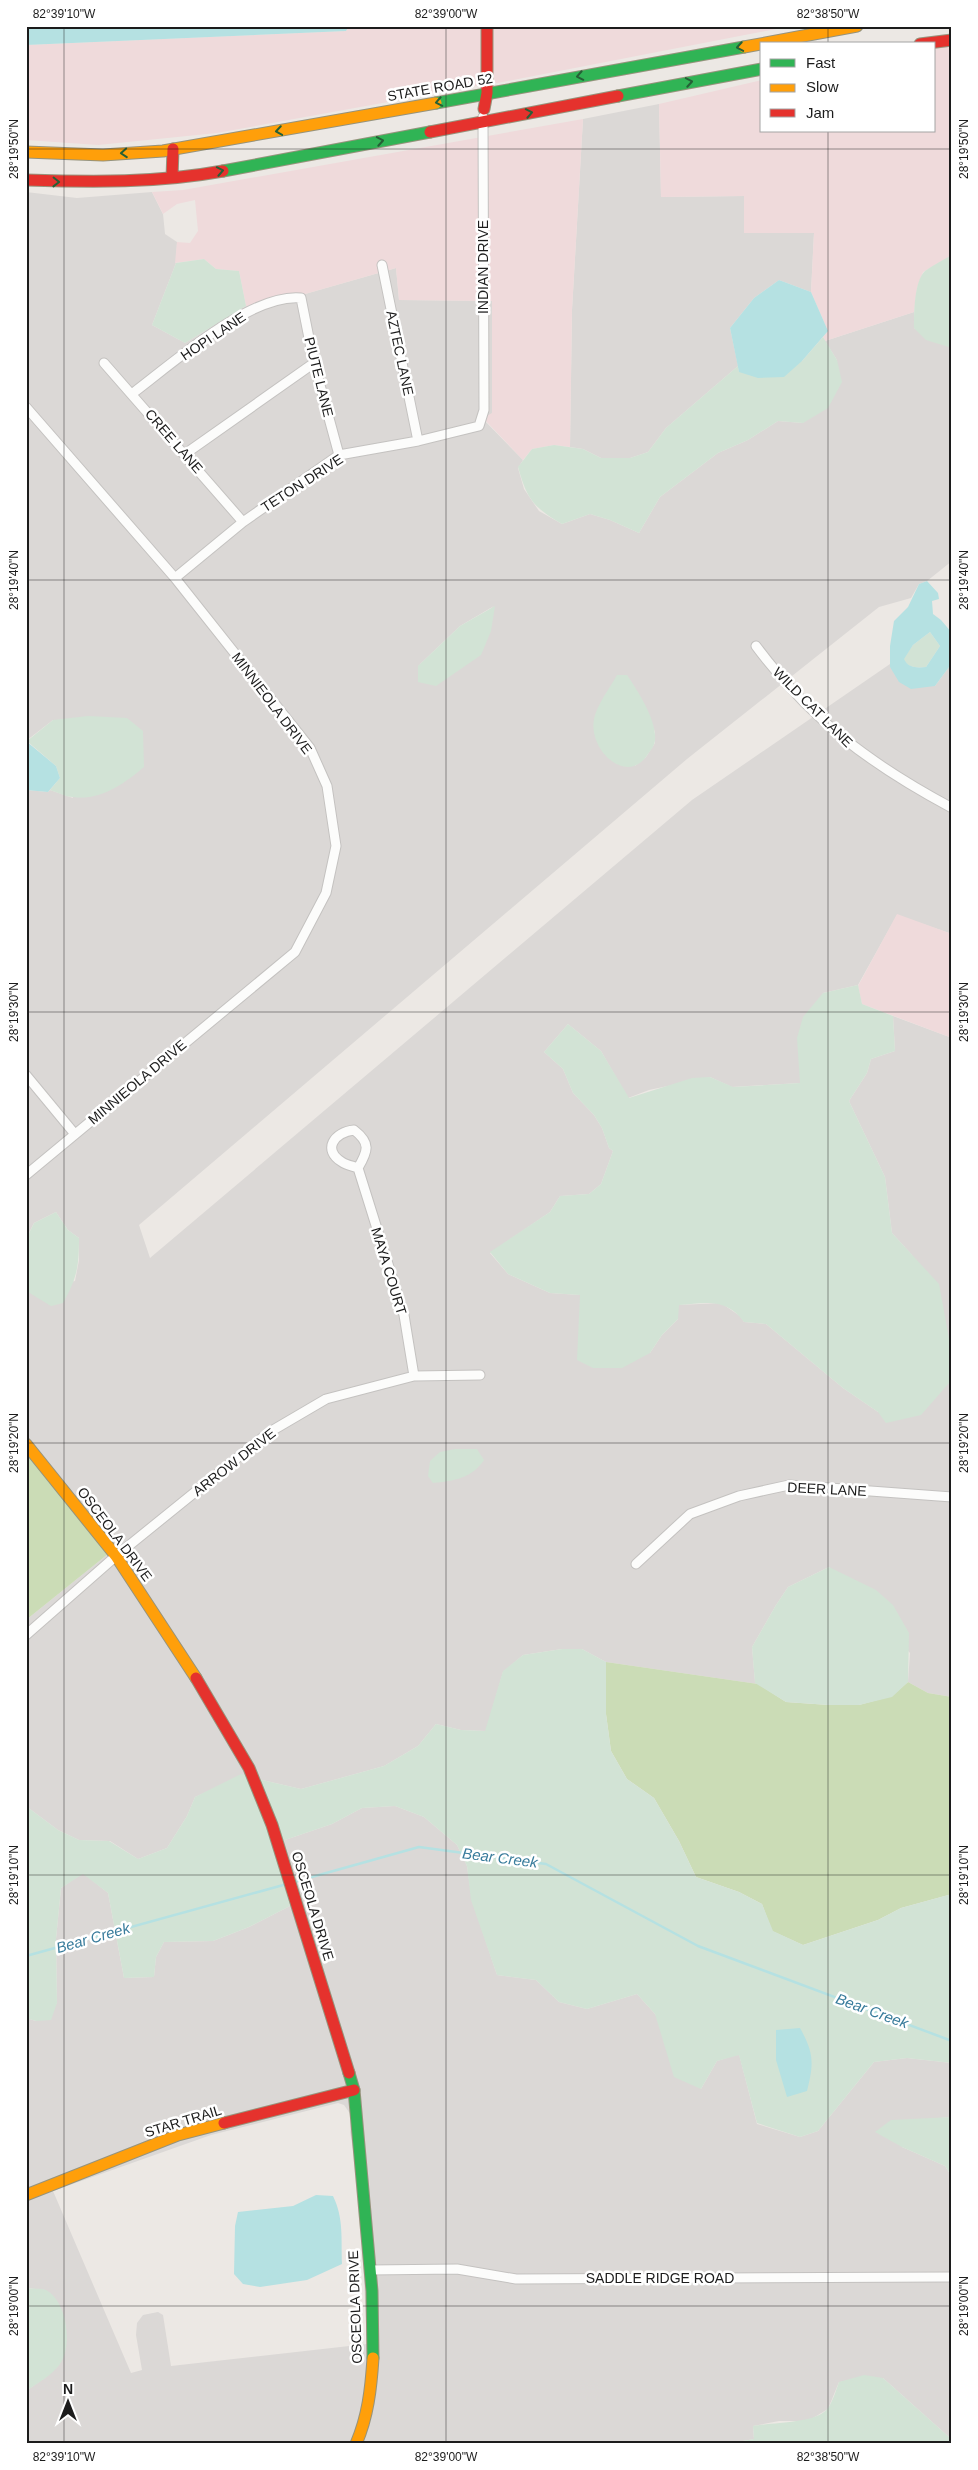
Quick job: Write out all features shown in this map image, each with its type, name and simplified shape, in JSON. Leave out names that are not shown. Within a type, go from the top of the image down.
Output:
[{"type":"main road","points":[[484,109],[487,93],[487,26]]},
{"type":"main road","name":"STATE ROAD 52","points":[[769,42],[857,26]]},
{"type":"main road","points":[[936,42],[952,40]]},
{"type":"main road","name":"STATE ROAD 52","points":[[26,152],[104,155],[173,149],[760,44]]},
{"type":"main road","points":[[26,180],[100,182],[172,178],[482,123],[760,69]]},
{"type":"main road","points":[[172,178],[173,149]]},
{"type":"main road","name":"OSCEOLA DRIVE","points":[[26,1444],[116,1556],[215,1707],[249,1768],[272,1825],[354,2090],[370,2270],[373,2354],[365,2423],[356,2444]]},
{"type":"main road","name":"STAR TRAIL","points":[[26,2194],[178,2135],[354,2090]]},
{"type":"street","name":"INDIAN DRIVE","points":[[479,426],[484,410],[482,123],[484,109]]},
{"type":"street","name":"AZTEC LANE","points":[[382,265],[418,441]]},
{"type":"street","name":"HOPI LANE","points":[[133,393],[243,313],[288,297],[301,298]]},
{"type":"street","name":"PIUTE LANE","points":[[301,298],[314,363],[339,455]]},
{"type":"street","name":"CREE LANE","points":[[104,363],[133,393],[243,522]]},
{"type":"street","points":[[185,454],[314,363]]},
{"type":"street","name":"MINNIEOLA DRIVE","points":[[26,407],[175,578],[310,748],[326,786],[336,846],[326,893],[295,952],[26,1174]]},
{"type":"street","name":"TETON DRIVE","points":[[175,578],[243,522],[339,455],[418,441],[479,426]]},
{"type":"street","name":"WILD CAT LANE","points":[[756,646],[791,689],[833,731],[876,764],[907,784],[952,808]]},
{"type":"street","points":[[26,1075],[74,1134]]},
{"type":"street","points":[[354,1130],[365,1139],[365,1157],[358,1168],[341,1162],[335,1155],[332,1146],[335,1137],[343,1131],[354,1130]]},
{"type":"street","name":"MAYA COURT","points":[[358,1168],[404,1315],[414,1376]]},
{"type":"street","name":"ARROW DRIVE","points":[[26,1634],[116,1556],[268,1433],[326,1399],[414,1376],[480,1376]]},
{"type":"street","name":"DEER LANE","points":[[636,1564],[690,1514],[739,1496],[789,1485],[952,1497]]},
{"type":"street","name":"SADDLE RIDGE ROAD","points":[[370,2270],[457,2269],[516,2279],[952,2277]]},
{"type":"shaded area","points":[[349,26],[482,26],[482,85],[217,133],[98,145],[26,140],[26,45],[346,31]]},
{"type":"shaded area","points":[[492,26],[791,26],[492,84]]},
{"type":"shaded area","points":[[952,46],[952,255],[923,272],[917,288],[914,312],[825,341],[823,337],[828,331],[811,292],[814,233],[744,233],[744,196],[661,197],[659,104],[760,80],[760,132],[936,132],[936,48]]},
{"type":"shaded area","points":[[659,104],[661,197],[744,196],[744,233],[814,233],[811,292],[779,280],[754,298],[730,328],[738,366],[666,428],[648,452],[630,458],[601,458],[583,449],[570,447],[572,310],[583,119]]},
{"type":"shaded area","points":[[583,119],[572,310],[570,447],[554,445],[532,449],[523,460],[483,418],[492,413],[492,301],[399,300],[396,268],[270,304],[246,306],[239,271],[216,269],[204,259],[175,263],[177,242],[190,243],[198,231],[195,200],[177,204],[163,214],[152,192],[183,190]]},
{"type":"shaded area","points":[[26,192],[77,198],[152,192],[163,214],[165,234],[177,242],[176,263],[152,325],[185,343],[246,306],[270,304],[396,268],[399,300],[493,301],[492,414],[483,419],[523,460],[518,468],[524,489],[539,511],[562,524],[590,514],[610,520],[639,533],[660,497],[718,453],[748,440],[778,421],[803,423],[837,360],[825,341],[914,312],[914,328],[952,348],[952,561],[927,581],[919,584],[911,598],[879,607],[687,759],[139,1225],[150,1258],[692,800],[890,664],[890,667],[935,686],[952,663],[952,934],[897,915],[858,985],[823,993],[800,1083],[732,1087],[710,1077],[649,1090],[628,1098],[601,1051],[568,1024],[544,1052],[563,1069],[573,1093],[594,1115],[602,1128],[609,1148],[613,1151],[601,1184],[589,1194],[560,1196],[550,1212],[490,1253],[508,1274],[550,1293],[580,1295],[650,1353],[662,1335],[678,1319],[678,1305],[721,1303],[740,1316],[744,1322],[766,1324],[843,1388],[878,1412],[949,1383],[952,1368],[952,1697],[928,1693],[908,1682],[910,1653],[829,1567],[788,1587],[776,1605],[752,1647],[755,1682],[758,1684],[606,1662],[582,1649],[562,1649],[523,1655],[503,1672],[486,1731],[461,1730],[436,1724],[418,1746],[384,1766],[301,1789],[258,1779],[120,1553],[26,1436],[26,1286],[28,1292],[75,1281],[79,1260],[79,1238],[68,1230],[56,1212],[34,1223],[26,1239],[26,790],[48,792],[50,790],[73,798],[53,720],[26,741]],"holes":[[[494,606],[418,666],[460,626]],[[650,720],[655,732],[655,743],[646,757],[635,766]]]},
{"type":"shaded area","points":[[897,914],[952,934],[952,1038],[862,1004],[858,986]]},
{"type":"shaded area","points":[[893,1016],[952,1038],[952,1355],[950,1343],[912,1255],[892,1233],[885,1177],[849,1101],[867,1073],[871,1059],[895,1051]]},
{"type":"shaded area","points":[[108,1554],[211,1710],[246,1775],[195,1797],[187,1816],[167,1848],[138,1859],[110,1841],[79,1840],[58,1830],[26,1806],[26,1620]]},
{"type":"shaded area","points":[[395,1806],[424,1817],[457,1845],[467,1866],[472,1900],[497,1975],[536,1980],[559,2002],[587,2009],[637,1994],[655,2014],[701,2089],[717,2061],[739,2054],[757,2124],[800,2137],[818,2131],[874,2062],[907,2058],[952,2063],[952,2117],[928,2119],[902,2147],[945,2166],[952,2177],[952,2444],[950,2444],[949,2437],[883,2378],[839,2382],[828,2409],[808,2421],[779,2421],[753,2426],[754,2439],[737,2442],[737,2444],[361,2444],[374,2400],[359,2095],[282,1841],[332,1824],[362,1808]]},
{"type":"shaded area","points":[[83,1873],[108,1893],[124,1978],[154,1977],[156,1957],[164,1942],[213,1941],[249,1927],[290,1906],[285,1884],[347,2086],[177,2130],[26,2189],[26,2018],[36,2021],[57,2003],[56,1939],[61,1888]]},
{"type":"shaded area","points":[[349,2097],[351,2115],[344,2105],[338,2103],[211,2135],[53,2191],[131,2373],[142,2370],[136,2335],[137,2323],[143,2315],[158,2312],[163,2315],[171,2366],[367,2344],[361,2218],[367,2292],[368,2354],[365,2398],[360,2421],[351,2444],[26,2444],[26,2391],[46,2377],[45,2290],[26,2288],[26,2200],[179,2140]]},
{"type":"shaded area","points":[[351,2115],[357,2172],[350,2132]]},
{"type":"green space","points":[[952,255],[952,348],[926,340],[914,328],[914,315],[915,298],[921,276],[925,271]]},
{"type":"green space","points":[[204,259],[216,269],[239,271],[246,306],[185,343],[152,325],[176,263]]},
{"type":"green space","points":[[823,337],[837,360],[842,382],[828,408],[803,423],[778,421],[748,440],[718,453],[660,497],[639,533],[610,520],[590,514],[562,524],[538,507],[528,495],[518,467],[532,449],[554,445],[583,449],[601,458],[630,458],[648,452],[666,428],[738,366],[739,372],[802,361]]},
{"type":"green space","points":[[495,606],[491,631],[481,655],[436,686],[418,682],[418,666],[460,626]]},
{"type":"green space","points":[[930,632],[940,646],[926,667],[910,666],[903,659],[913,645]]},
{"type":"green space","points":[[617,675],[627,675],[646,706],[655,732],[654,746],[639,763],[630,767],[620,766],[603,752],[597,742],[594,731],[594,719],[598,708]]},
{"type":"green space","points":[[88,716],[127,718],[143,731],[144,767],[120,785],[102,794],[83,798],[70,797],[50,790],[60,778],[56,766],[27,741],[53,720]]},
{"type":"green space","points":[[858,985],[862,1004],[893,1016],[895,1051],[871,1059],[867,1073],[849,1101],[885,1177],[892,1233],[939,1284],[952,1355],[949,1383],[921,1415],[886,1423],[878,1412],[843,1388],[766,1324],[744,1322],[730,1309],[714,1303],[679,1305],[678,1319],[662,1335],[650,1353],[622,1368],[593,1368],[577,1360],[580,1295],[550,1293],[508,1274],[490,1252],[550,1212],[560,1196],[589,1194],[601,1184],[613,1151],[609,1148],[602,1128],[594,1115],[573,1093],[563,1069],[544,1052],[568,1024],[601,1051],[629,1098],[692,1078],[710,1077],[733,1087],[800,1083],[797,1038],[803,1017],[823,993]]},
{"type":"green space","points":[[56,1212],[68,1230],[79,1238],[78,1257],[74,1279],[63,1303],[51,1306],[28,1292],[26,1286],[26,1239],[34,1223]]},
{"type":"green space","points":[[455,1449],[477,1449],[484,1460],[474,1471],[462,1478],[433,1483],[428,1476],[430,1461],[440,1452]]},
{"type":"green space","points":[[26,1452],[108,1554],[26,1620]]},
{"type":"green space","points":[[829,1567],[876,1590],[893,1605],[909,1633],[908,1682],[892,1697],[859,1705],[786,1702],[755,1683],[752,1647],[776,1605],[788,1587]]},
{"type":"green space","points":[[562,1649],[582,1649],[606,1662],[606,1714],[611,1751],[627,1779],[654,1798],[679,1841],[696,1877],[739,1892],[762,1904],[773,1931],[803,1945],[878,1920],[901,1908],[952,1894],[952,2063],[907,2058],[874,2062],[818,2131],[800,2137],[757,2123],[739,2055],[717,2061],[701,2089],[674,2077],[655,2014],[637,1994],[587,2009],[559,2002],[536,1980],[497,1975],[471,1900],[467,1866],[457,1845],[424,1817],[395,1806],[362,1808],[332,1824],[282,1841],[258,1779],[301,1789],[384,1766],[418,1746],[436,1724],[461,1730],[485,1731],[503,1671],[523,1655]]},
{"type":"green space","points":[[606,1662],[758,1684],[786,1702],[859,1705],[892,1696],[908,1682],[928,1693],[952,1697],[952,1894],[901,1908],[878,1920],[803,1945],[772,1931],[762,1904],[739,1892],[696,1877],[679,1841],[654,1798],[627,1779],[611,1751],[606,1714]]},
{"type":"green space","points":[[241,1774],[246,1775],[268,1827],[290,1906],[249,1927],[213,1941],[164,1942],[156,1957],[154,1977],[124,1978],[108,1893],[83,1874],[61,1888],[56,1939],[57,2003],[51,2020],[36,2021],[26,2018],[26,1806],[58,1830],[79,1840],[109,1841],[138,1859],[167,1848],[187,1816],[195,1797]]},
{"type":"green space","points":[[952,2117],[952,2177],[945,2166],[902,2147],[875,2132],[891,2120]]},
{"type":"green space","points":[[26,2288],[44,2289],[53,2296],[63,2314],[67,2336],[64,2356],[60,2364],[48,2376],[26,2391]]},
{"type":"green space","points":[[864,2375],[883,2378],[949,2437],[950,2444],[737,2444],[737,2442],[754,2439],[753,2426],[794,2422],[822,2413],[830,2405],[839,2382]]},
{"type":"water","points":[[26,26],[349,26],[346,31],[26,45]]},
{"type":"water","points":[[779,280],[811,292],[828,331],[802,361],[784,377],[758,378],[739,372],[730,328],[754,298]]},
{"type":"water","points":[[927,581],[938,593],[939,599],[932,601],[933,614],[952,633],[952,663],[935,686],[911,689],[899,682],[890,667],[890,646],[894,621],[908,607],[919,584]],"holes":[[[930,632],[940,646],[926,667],[910,666],[904,659],[913,645]]]},
{"type":"water","points":[[26,741],[56,766],[60,778],[48,792],[26,790]]},
{"type":"water","points":[[800,2028],[810,2052],[812,2065],[809,2081],[807,2091],[787,2097],[776,2060],[776,2030]]},
{"type":"water","points":[[316,2195],[333,2196],[337,2204],[341,2229],[342,2264],[307,2280],[260,2287],[243,2284],[234,2274],[235,2226],[238,2212],[293,2206]]},
{"type":"waterway","name":"Bear Creek","points":[[294,1882],[419,1847],[546,1864],[698,1946],[952,2041]]},
{"type":"waterway","name":"Bear Creek","points":[[26,1956],[287,1884]]},
{"type":"traffic: fast","points":[[436,103],[744,47]]},
{"type":"traffic: fast","points":[[618,96],[760,69]]},
{"type":"traffic: fast","points":[[223,171],[430,132]]},
{"type":"traffic: fast","points":[[349,2073],[354,2090],[372,2291],[373,2358]]},
{"type":"traffic: slow","points":[[771,42],[857,26]]},
{"type":"traffic: slow","points":[[744,47],[760,44]]},
{"type":"traffic: slow","points":[[26,152],[103,155],[163,151],[436,103]]},
{"type":"traffic: slow","points":[[26,1444],[116,1556],[196,1678]]},
{"type":"traffic: slow","points":[[26,2195],[178,2135],[224,2123]]},
{"type":"traffic: slow","points":[[356,2444],[368,2402],[373,2358]]},
{"type":"traffic: jam","points":[[484,109],[487,93],[487,26]]},
{"type":"traffic: jam","points":[[936,42],[952,40]]},
{"type":"traffic: jam","points":[[430,132],[618,96]]},
{"type":"traffic: jam","points":[[172,178],[173,149]]},
{"type":"traffic: jam","points":[[26,180],[150,180],[223,171]]},
{"type":"traffic: jam","points":[[196,1678],[249,1768],[272,1825],[349,2073]]},
{"type":"traffic: jam","points":[[224,2123],[354,2090]]}]
